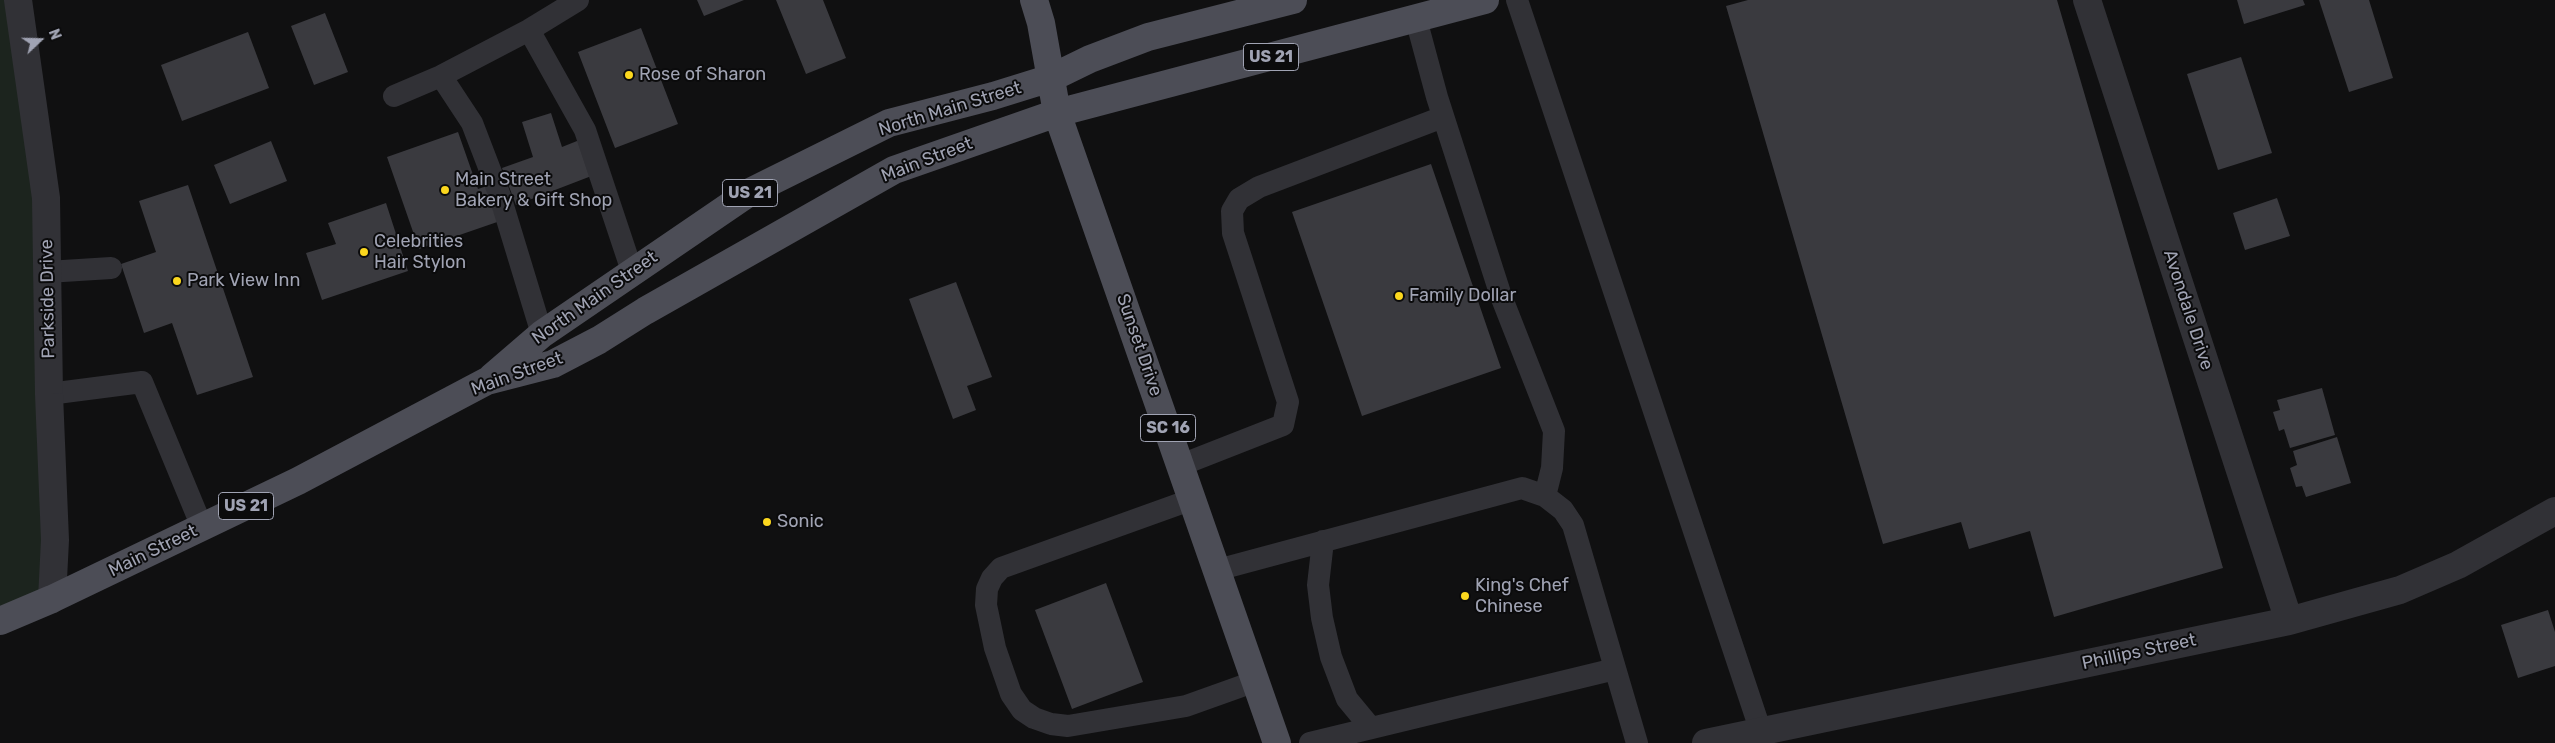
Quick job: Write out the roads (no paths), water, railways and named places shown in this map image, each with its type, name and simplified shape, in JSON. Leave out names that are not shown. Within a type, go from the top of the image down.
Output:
[{"type":"main road","name":"Sunset Drive","points":[[1034,0],[1041,23],[1057,113],[1277,743]]},
{"type":"main road","name":"North Main Street","points":[[487,381],[542,334],[750,192],[889,123],[993,96],[1051,78],[1090,59],[1148,37],[1293,0]]},
{"type":"main road","name":"US 21","points":[[1057,113],[1485,0]]},
{"type":"main road","name":"Main Street","points":[[0,621],[52,599],[298,481],[487,381],[553,364],[894,170],[1057,113]]},
{"type":"street","name":"Parkside Drive","points":[[18,0],[46,198],[49,394],[55,540],[52,599]]},
{"type":"street","name":"Avondale Drive","points":[[2088,0],[2290,621]]},
{"type":"street","name":"Phillips Street","points":[[1706,743],[2290,621],[2400,590],[2458,565],[2555,511]]},
{"type":"lane","points":[[394,96],[441,76],[529,30],[578,0]]},
{"type":"lane","points":[[1516,0],[1761,732]]},
{"type":"lane","points":[[1416,18],[1443,117],[1501,296],[1554,431],[1552,468],[1546,496]]},
{"type":"lane","points":[[529,30],[585,130],[632,272]]},
{"type":"lane","points":[[441,76],[472,123],[500,196],[542,334]]},
{"type":"lane","points":[[1181,465],[1283,425],[1288,402],[1233,233],[1232,211],[1240,199],[1259,187],[1443,117]]},
{"type":"lane","points":[[47,272],[111,268]]},
{"type":"lane","points":[[49,394],[142,382],[202,527]]},
{"type":"lane","points":[[1217,570],[1522,488],[1546,496],[1563,510],[1573,525],[1637,743]]},
{"type":"lane","points":[[1193,499],[1001,568],[992,578],[987,589],[989,626],[1011,694],[1022,710],[1042,721],[1068,726],[1186,706],[1256,681]]},
{"type":"lane","points":[[1323,541],[1318,585],[1322,618],[1331,657],[1347,699],[1371,728]]},
{"type":"lane","points":[[1310,743],[1615,668]]},
{"type":"place","name":"Rose of Sharon","points":[[629,75]]},
{"type":"place","name":"Main Street Bakery & Gift Shop","points":[[445,190]]},
{"type":"place","name":"Celebrities Hair Stylon","points":[[364,252]]},
{"type":"place","name":"Park View Inn","points":[[177,281]]},
{"type":"place","name":"Family Dollar","points":[[1399,296]]},
{"type":"place","name":"Sonic","points":[[767,522]]},
{"type":"place","name":"King's Chef Chinese","points":[[1465,596]]}]
